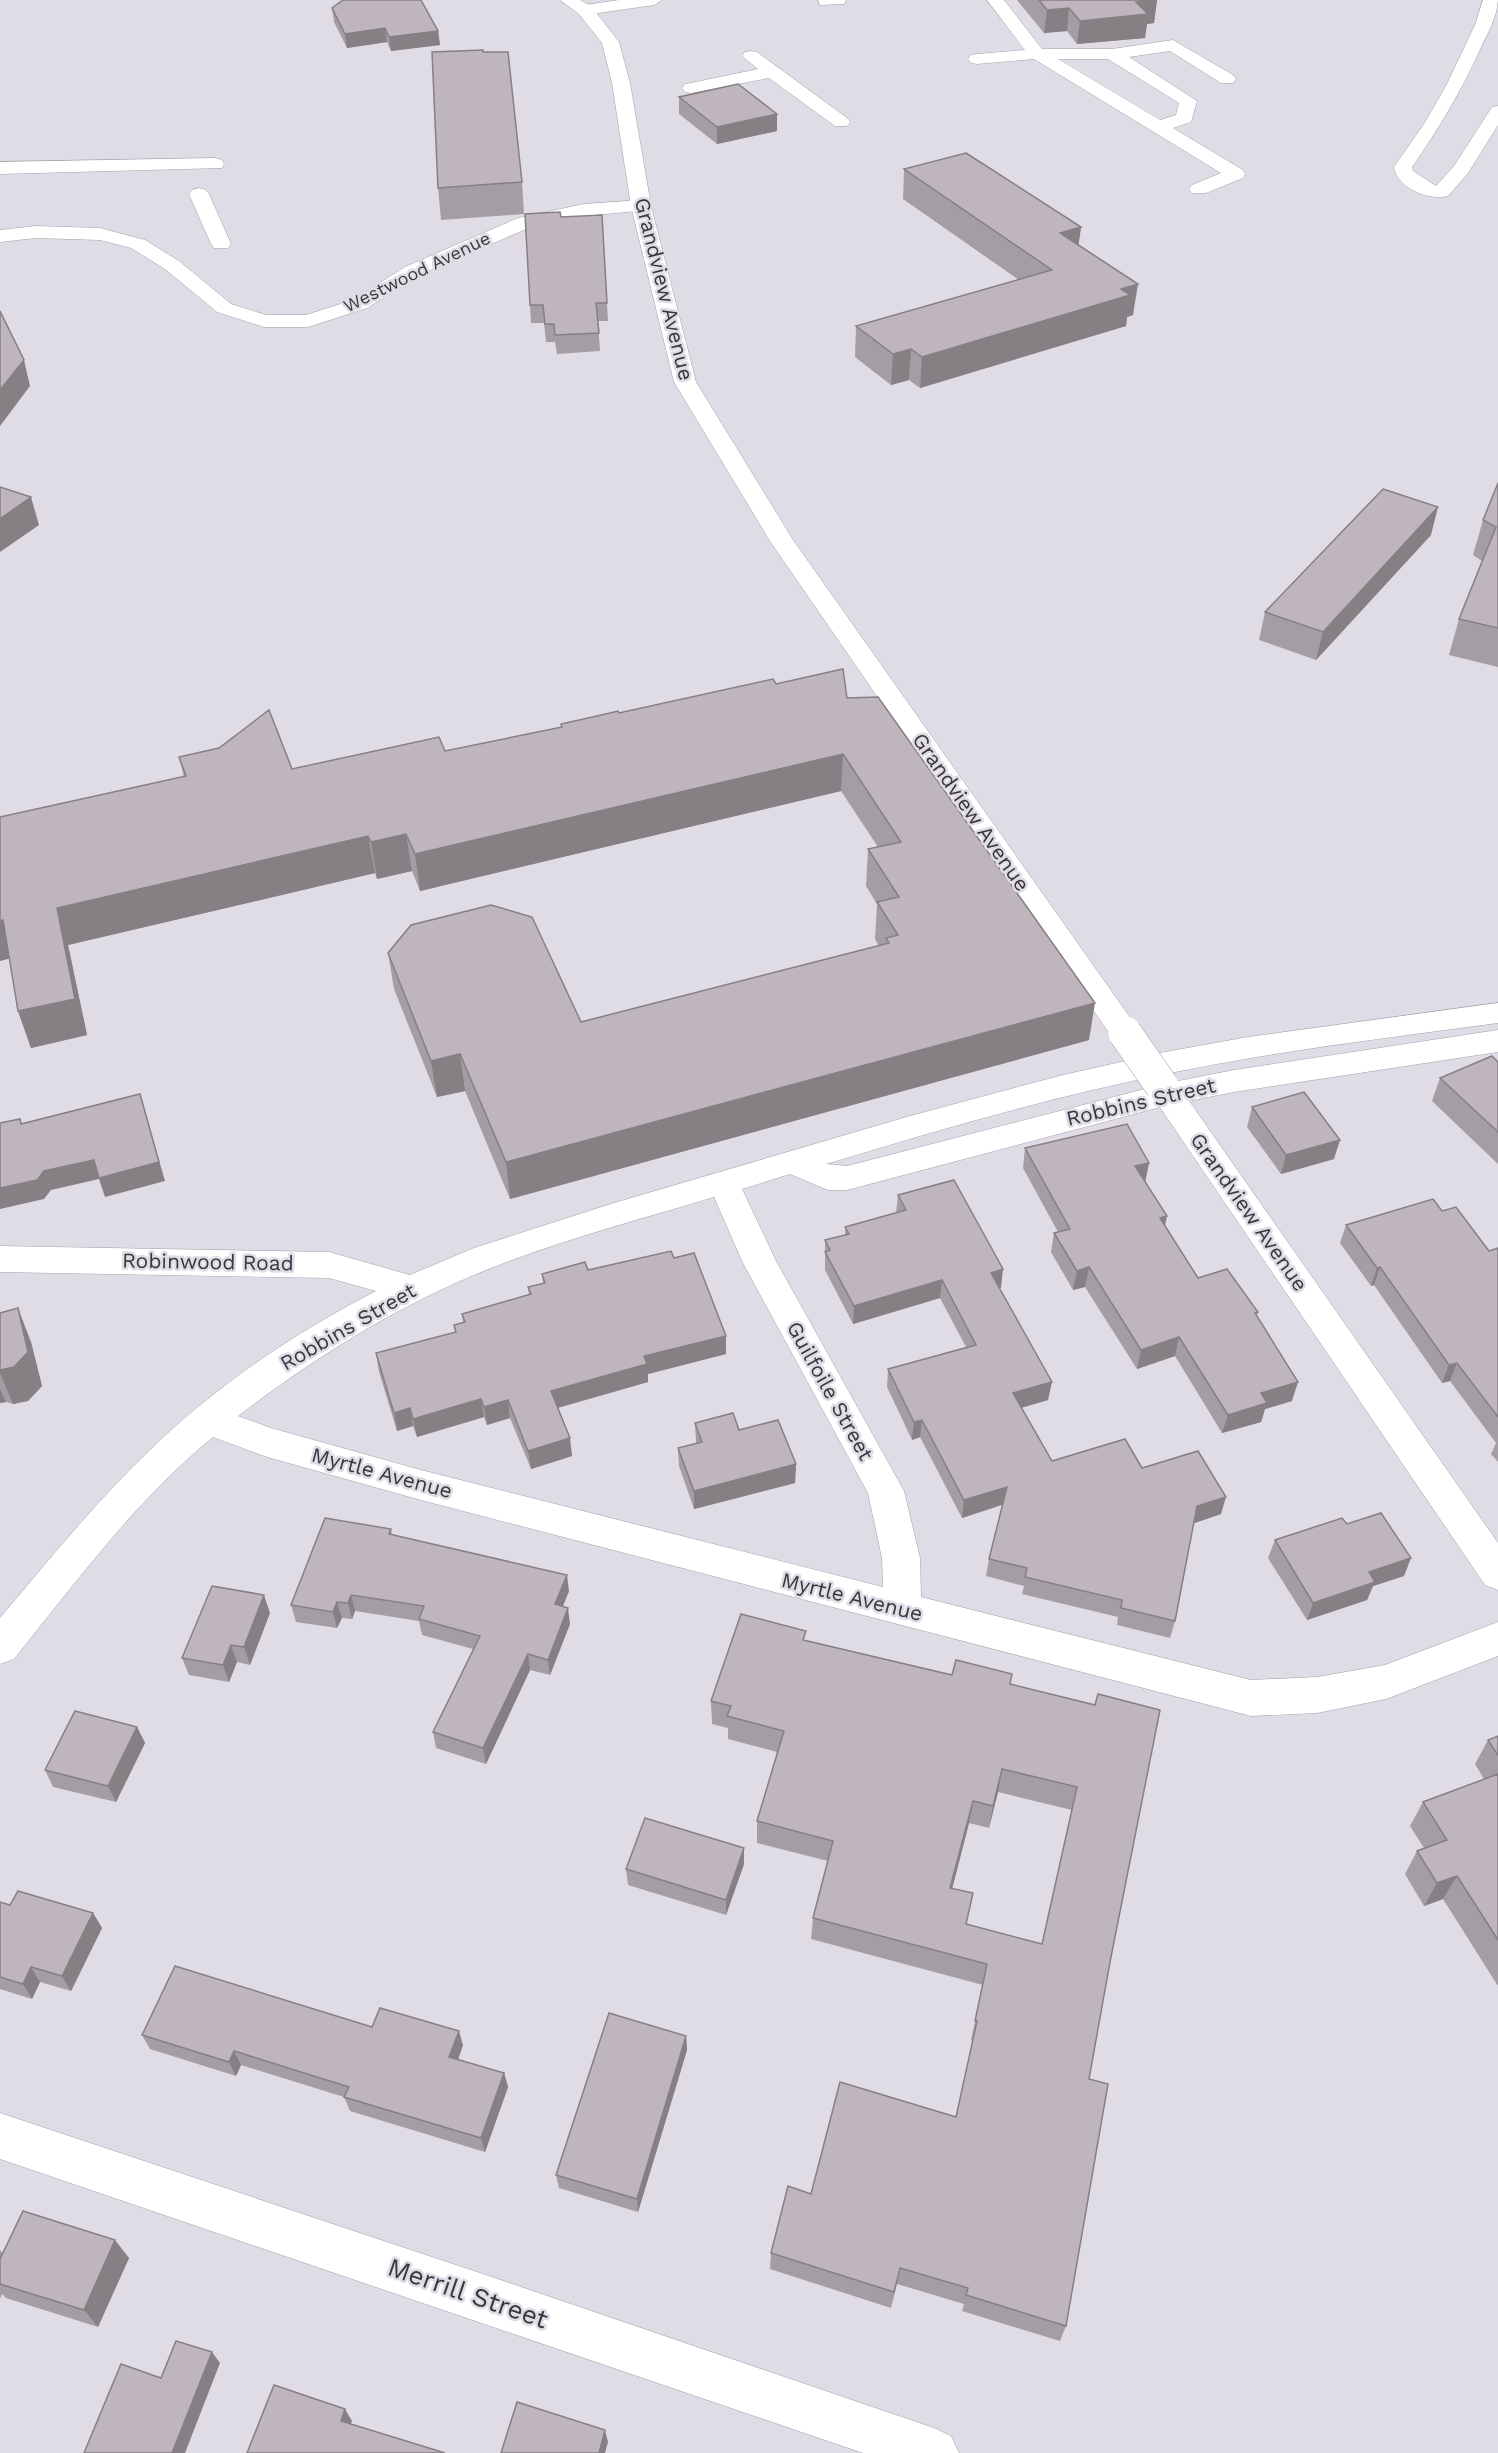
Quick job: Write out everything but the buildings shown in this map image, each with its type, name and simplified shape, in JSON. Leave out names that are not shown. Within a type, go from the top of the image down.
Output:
[{"type":"street","points":[[576,5],[654,0]]},
{"type":"street","points":[[995,0],[1037,54],[1236,174],[1199,189]]},
{"type":"street","points":[[1493,0],[1489,3],[1483,24],[1455,86],[1433,124],[1403,167],[1404,173],[1428,191],[1441,192],[1461,169],[1498,111]]},
{"type":"street","name":"Grandview Avenue","points":[[576,5],[610,42],[621,82],[641,206],[685,382],[788,551],[1165,1090],[1498,1574]]},
{"type":"street","points":[[1483,24],[1498,38]]},
{"type":"street","points":[[977,60],[1037,54],[1112,54],[1173,45],[1227,79]]},
{"type":"street","points":[[1112,54],[1188,101],[1185,118],[1159,127]]},
{"type":"street","points":[[751,56],[841,122]]},
{"type":"street","points":[[708,102],[691,88],[772,72]]},
{"type":"street","points":[[0,168],[215,164]]},
{"type":"street","points":[[199,194],[221,244]]},
{"type":"street","name":"Westwood Avenue","points":[[0,236],[36,232],[99,234],[138,244],[172,265],[224,308],[264,321],[308,321],[360,304],[412,271],[525,222],[584,210],[641,206]]},
{"type":"street","name":"Robbins Street","points":[[0,1647],[110,1516],[154,1469],[208,1420],[276,1369],[317,1343],[391,1299],[438,1276],[504,1250],[723,1182],[1005,1101],[1147,1066],[1282,1042],[1498,1013]]},
{"type":"street","name":"Robbins Street","points":[[793,1162],[828,1178],[854,1177],[1165,1090],[1498,1041]]},
{"type":"street","name":"Guilfoile Street","points":[[723,1182],[760,1263],[885,1491],[901,1558],[902,1610]]},
{"type":"street","name":"Robinwood Road","points":[[0,1259],[329,1265],[413,1289]]},
{"type":"street","name":"Myrtle Avenue","points":[[208,1420],[267,1442],[410,1482],[1251,1698],[1317,1695],[1386,1682],[1498,1639]]},
{"type":"street","name":"Merrill Street","points":[[0,2136],[934,2453]]}]
